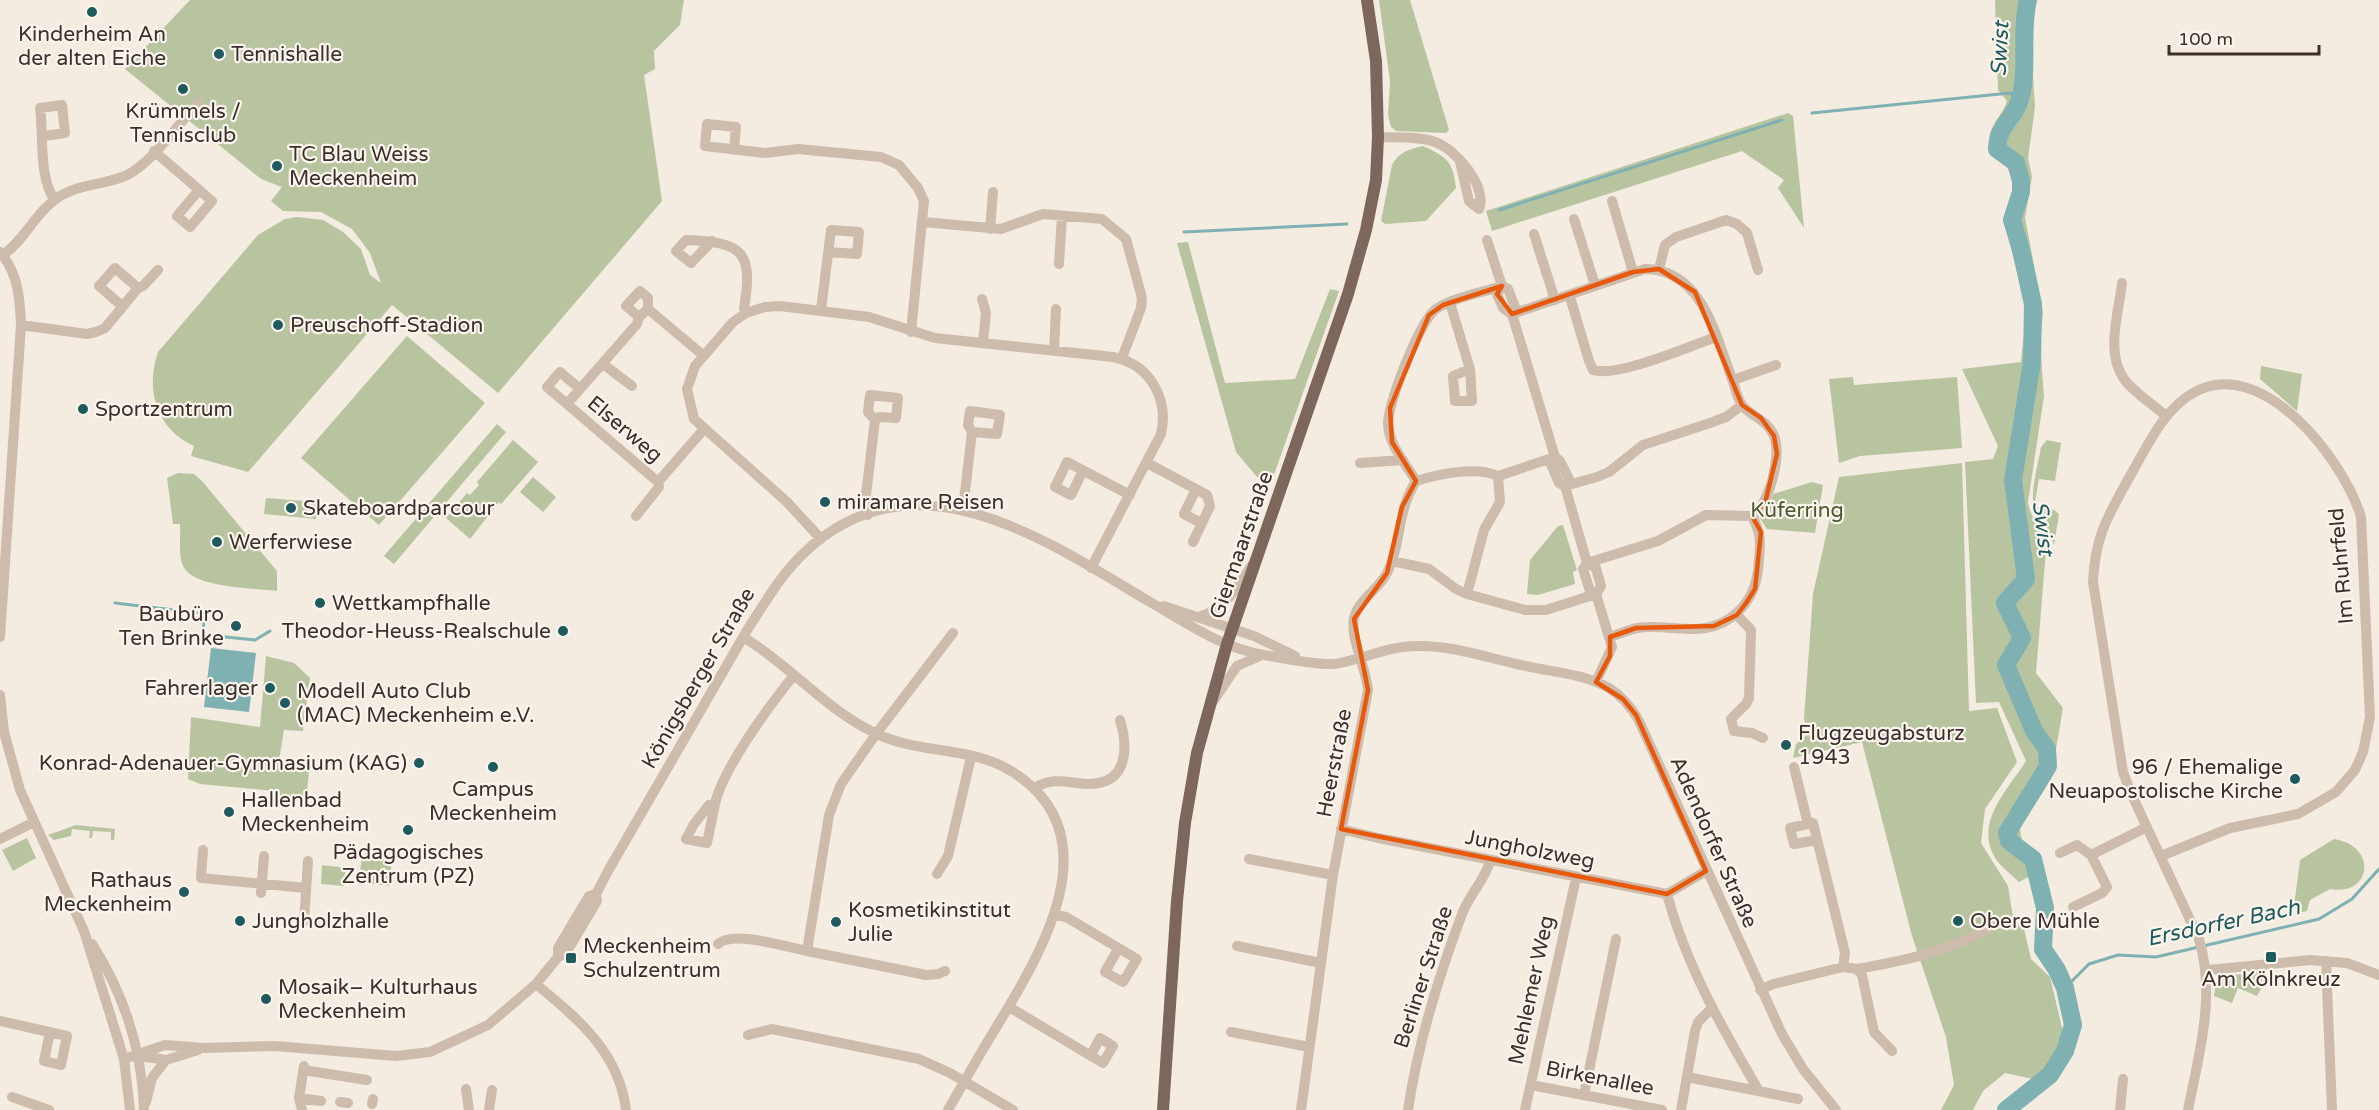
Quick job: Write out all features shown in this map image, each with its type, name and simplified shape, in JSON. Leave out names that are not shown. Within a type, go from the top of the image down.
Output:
[{"type":"main road","name":"Giermaarstraße","points":[[1163,1110],[1185,823],[1197,753],[1232,628],[1348,294],[1366,231],[1376,180],[1378,137],[1376,61],[1367,0]]},
{"type":"street","points":[[0,637],[3,538],[21,325],[20,298],[14,272],[2,254],[55,200],[77,189],[103,184],[130,173],[154,151],[198,102]]},
{"type":"street","points":[[44,136],[42,151],[47,185],[55,200]]},
{"type":"street","points":[[1378,137],[1438,143],[1460,162]]},
{"type":"street","points":[[734,150],[765,153],[798,149],[881,157],[893,161],[904,171],[922,195],[924,209],[911,332]]},
{"type":"street","points":[[154,151],[199,190]]},
{"type":"street","points":[[990,229],[993,192]]},
{"type":"street","points":[[1612,201],[1634,272]]},
{"type":"street","points":[[923,222],[990,229],[1011,226],[1043,214],[1102,219],[1126,238],[1142,298],[1141,308],[1122,358]]},
{"type":"street","points":[[1059,264],[1062,216]]},
{"type":"street","points":[[1574,219],[1595,285]]},
{"type":"street","points":[[1659,269],[1665,245],[1676,237],[1725,220],[1737,224],[1748,233],[1758,270]]},
{"type":"street","points":[[1534,234],[1555,300]]},
{"type":"street","points":[[1487,240],[1502,286]]},
{"type":"street","points":[[712,241],[732,246],[740,254],[747,268],[744,308],[746,313]]},
{"type":"street","points":[[821,310],[829,252]]},
{"type":"street","points":[[122,306],[99,286],[115,268],[138,288]]},
{"type":"street","points":[[1512,314],[1570,297],[1595,285],[1634,272],[1659,269],[1695,292],[1707,312],[1742,405],[1761,418],[1774,436],[1777,454],[1765,503],[1752,516],[1706,515],[1658,541],[1587,563]]},
{"type":"street","points":[[21,325],[87,334],[96,332],[105,328],[138,288],[143,286],[158,270]]},
{"type":"street","points":[[2122,283],[2114,341],[2119,370],[2132,387],[2166,416]]},
{"type":"street","points":[[1502,286],[1450,303],[1435,310],[1425,321],[1390,408],[1388,424],[1392,442],[1416,481],[1430,476],[1488,471],[1498,476],[1555,457]]},
{"type":"street","points":[[1502,286],[1497,294],[1503,308],[1512,314],[1555,457],[1551,464],[1559,483],[1565,486],[1609,472],[1643,445],[1710,423],[1742,405]]},
{"type":"street","points":[[1570,297],[1589,361],[1593,370],[1601,373],[1641,363],[1716,337]]},
{"type":"street","points":[[982,299],[986,313],[983,342]]},
{"type":"street","points":[[1450,303],[1470,369]]},
{"type":"street","points":[[821,539],[787,502],[704,429],[694,419],[690,409],[687,389],[690,375],[733,322],[746,313],[772,306],[821,310],[869,317],[935,338],[1122,358],[1142,369],[1160,397],[1163,425],[1147,463],[1091,568]]},
{"type":"street","points":[[1054,350],[1056,309]]},
{"type":"street","name":"Elserweg","points":[[567,404],[637,324],[643,313],[704,356]]},
{"type":"street","name":"Elserweg","points":[[603,364],[632,386]]},
{"type":"street","points":[[1733,380],[1776,365]]},
{"type":"street","name":"Elserweg","points":[[580,389],[560,372],[547,387],[658,482],[659,487],[636,516]]},
{"type":"street","name":"Im Ruhrfeld","points":[[2161,856],[2230,828],[2298,814],[2321,802],[2341,787],[2355,770],[2363,752],[2370,717],[2361,517],[2354,495],[2338,466],[2281,405],[2259,392],[2238,385],[2217,384],[2193,393],[2166,416],[2102,528],[2094,554],[2093,582],[2123,772],[2147,827],[2199,939],[2207,966],[2205,1019],[2188,1110]]},
{"type":"street","points":[[868,515],[865,503],[875,420]]},
{"type":"street","name":"Elserweg","points":[[658,482],[704,429]]},
{"type":"street","points":[[963,509],[972,432]]},
{"type":"street","points":[[1360,463],[1403,460]]},
{"type":"street","points":[[1147,463],[1207,495],[1210,506],[1193,542]]},
{"type":"street","points":[[1083,471],[1130,495]]},
{"type":"street","points":[[1467,594],[1484,530],[1500,502],[1498,476]]},
{"type":"street","name":"Heerstraße","points":[[1301,1110],[1333,875],[1368,690],[1354,632],[1354,619],[1357,609],[1380,584],[1392,561],[1402,507],[1416,481]]},
{"type":"street","points":[[1392,561],[1429,569],[1456,589],[1467,594],[1525,610],[1546,610],[1596,594],[1601,586],[1596,568],[1587,563],[1565,486]]},
{"type":"street","points":[[1196,489],[1184,514],[1202,523]]},
{"type":"street","name":"Königsberger Straße","points":[[124,1059],[165,1045],[204,1048],[275,1046],[396,1056],[430,1052],[488,1025],[536,984],[558,957],[558,948],[582,907],[589,896],[596,894],[743,638],[776,585],[807,550],[821,539],[868,515],[913,506],[963,509],[1000,520],[1152,602],[1205,635],[1262,655],[1300,659]]},
{"type":"street","points":[[1610,637],[1636,628],[1696,629],[1714,626],[1737,615],[1755,589],[1761,532],[1752,516]]},
{"type":"street","points":[[1201,616],[1211,613],[1227,602],[1256,558]]},
{"type":"street","points":[[1300,659],[1330,664],[1396,648],[1429,646],[1596,682],[1610,656],[1612,647],[1596,594]]},
{"type":"street","name":"Königsberger Straße","points":[[1152,602],[1201,616],[1254,636],[1300,659]]},
{"type":"street","points":[[1737,615],[1751,630],[1751,681],[1746,704],[1731,718],[1734,731],[1752,733],[1763,738]]},
{"type":"street","points":[[807,951],[829,815],[842,784],[876,734],[953,633]]},
{"type":"street","points":[[743,638],[876,734],[970,757],[1010,770],[1034,788],[1049,810],[1061,840],[1063,881],[1055,915],[1033,966],[948,1110]]},
{"type":"street","points":[[1209,710],[1229,674],[1250,658],[1262,655]]},
{"type":"street","points":[[713,804],[761,717],[794,675]]},
{"type":"street","name":"Adendorfer Straße","points":[[1596,682],[1623,699],[1636,715],[1760,990],[1794,1054],[1836,1110]]},
{"type":"street","points":[[0,695],[1,716],[10,761],[34,822],[84,931],[110,973],[128,1016],[138,1056],[144,1108]]},
{"type":"street","points":[[1034,788],[1054,779],[1097,783],[1112,778],[1120,769],[1125,747],[1120,720]]},
{"type":"street","points":[[937,874],[948,856],[970,757]]},
{"type":"street","points":[[1794,767],[1808,824]]},
{"type":"street","points":[[0,838],[34,822]]},
{"type":"street","points":[[1817,840],[1794,844],[1790,828],[1814,823],[1845,953],[1843,967]]},
{"type":"street","points":[[2091,855],[2147,827]]},
{"type":"street","name":"Jungholzweg","points":[[1341,829],[1490,861],[1667,894]]},
{"type":"street","points":[[2060,853],[2078,845],[2091,855],[2107,887],[2102,893],[2073,907]]},
{"type":"street","points":[[204,850],[198,884],[306,888]]},
{"type":"street","points":[[261,888],[264,856]]},
{"type":"street","points":[[1249,859],[1333,875]]},
{"type":"street","points":[[304,922],[308,861]]},
{"type":"street","name":"Berliner Straße","points":[[1408,1110],[1416,1060],[1438,981],[1464,910],[1490,861]]},
{"type":"street","points":[[1706,871],[1667,894],[1674,921],[1711,1009],[1759,1091]]},
{"type":"street","name":"Mehlemer Weg","points":[[1526,1110],[1576,878]]},
{"type":"street","points":[[1055,915],[1066,917],[1118,949]]},
{"type":"street","points":[[1760,990],[1773,984],[1843,967],[1857,969],[1942,950],[1987,929]]},
{"type":"street","points":[[84,931],[124,1059],[130,1110]]},
{"type":"street","points":[[718,944],[723,939],[736,937],[926,975],[938,975],[945,971]]},
{"type":"street","points":[[1584,1095],[1616,939]]},
{"type":"street","points":[[1237,946],[1321,963]]},
{"type":"street","points":[[2207,966],[2326,961],[2347,963],[2379,975]]},
{"type":"street","points":[[2326,961],[2332,1110]]},
{"type":"street","points":[[1857,969],[1862,975],[1874,1032],[1892,1051]]},
{"type":"street","points":[[536,984],[592,1033],[617,1074],[626,1110]]},
{"type":"street","points":[[1009,1007],[1091,1055]]},
{"type":"street","points":[[1682,1110],[1698,1022],[1711,1009]]},
{"type":"street","points":[[0,1021],[50,1032]]},
{"type":"street","points":[[748,1035],[772,1029],[919,1059],[964,1081],[1013,1110]]},
{"type":"street","points":[[1231,1032],[1309,1047]]},
{"type":"street","name":"Königsberger Straße","points":[[138,1056],[166,1060],[204,1048]]},
{"type":"street","points":[[144,1108],[153,1078],[166,1060]]},
{"type":"street","points":[[303,1110],[299,1098],[303,1068],[319,1074],[367,1080]]},
{"type":"street","points":[[1687,1077],[1798,1099]]},
{"type":"street","points":[[2120,1110],[2123,1079]]},
{"type":"street","name":"Birkenallee","points":[[1531,1085],[1662,1110]]},
{"type":"street","points":[[466,1089],[469,1110]]},
{"type":"street","points":[[489,1110],[492,1090]]},
{"type":"street","points":[[12,1098],[49,1110]]},
{"type":"street","points":[[299,1098],[321,1101]]},
{"type":"highlighted area","points":[[1659,269],[1695,292],[1742,405],[1761,418],[1774,436],[1777,454],[1765,503],[1752,516],[1761,532],[1755,589],[1746,603],[1737,615],[1714,626],[1636,628],[1610,637],[1610,656],[1596,682],[1623,699],[1636,715],[1706,871],[1667,894],[1341,829],[1368,690],[1354,619],[1387,573],[1402,507],[1416,481],[1392,442],[1390,408],[1429,315],[1443,305],[1502,286],[1497,294],[1512,314],[1633,272]]},
{"type":"green space","points":[[190,0],[684,0],[680,25],[654,51],[655,69],[644,75],[662,201],[498,393],[392,305],[248,472],[191,456],[194,446],[181,439],[171,429],[162,419],[157,406],[153,380],[158,352],[258,235],[285,219],[297,217],[323,220],[343,232],[361,249],[370,275],[381,283],[370,253],[352,229],[321,212],[283,211],[271,201],[282,187],[261,179],[125,69]]},
{"type":"green space","points":[[1379,0],[1410,0],[1449,130],[1446,133],[1396,131],[1391,127],[1388,115],[1390,81]]},
{"type":"green space","points":[[1995,0],[2037,0],[2030,29],[2035,107],[2028,158],[2032,177],[2025,218],[2043,312],[2040,344],[2044,396],[2028,502],[2046,550],[2036,673],[2063,708],[2051,779],[2020,828],[2022,843],[2035,859],[2039,871],[2019,882],[1995,858],[1989,841],[1989,829],[1991,817],[1997,805],[2026,761],[1999,702],[1976,703],[1965,462],[1993,459],[1998,446],[1962,369],[2021,362],[2025,325],[2026,310],[2023,293],[2007,227],[2016,185],[2015,179],[2009,167],[1995,153],[1990,141],[1991,129],[2007,101],[1998,90]]},
{"type":"green space","points":[[1788,113],[1793,116],[1804,228],[1778,188],[1784,180],[1742,151],[1492,231],[1486,211]]},
{"type":"green space","points":[[1423,146],[1438,153],[1451,166],[1456,188],[1426,221],[1385,224],[1381,221],[1392,165],[1405,152]]},
{"type":"green space","points":[[1188,242],[1225,383],[1295,379],[1330,289],[1339,291],[1271,483],[1257,477],[1236,452],[1177,243]]},
{"type":"green space","points":[[407,336],[485,403],[379,525],[301,458]]},
{"type":"green space","points":[[2261,366],[2302,374],[2297,411],[2260,379]]},
{"type":"green space","points":[[1853,377],[1854,385],[1957,377],[1962,448],[1860,456],[1839,463],[1829,379]]},
{"type":"green space","points":[[497,424],[506,432],[394,564],[384,556]]},
{"type":"green space","points":[[513,440],[538,462],[501,504],[499,502],[470,539],[446,518],[467,493],[470,495],[479,485],[477,482]]},
{"type":"green space","points":[[2047,440],[2061,443],[2055,481],[2039,479],[2034,507],[2054,510],[2059,514],[2054,545],[2037,517],[2033,505],[2033,488],[2041,447]]},
{"type":"green space","points":[[1962,463],[1969,711],[1997,708],[2017,762],[1985,809],[1981,843],[2008,886],[2014,923],[2024,929],[2031,959],[2050,977],[2064,1036],[2037,1080],[2005,1073],[1983,1091],[1973,1110],[1941,1110],[1954,1085],[1946,1037],[1912,936],[1862,742],[1793,758],[1796,744],[1808,734],[1804,719],[1813,594],[1839,477]]},
{"type":"green space","name":"Werferwiese","points":[[178,473],[194,474],[202,481],[277,571],[277,591],[211,583],[189,573],[183,566],[180,551],[180,524],[173,524],[167,478]]},
{"type":"green space","points":[[533,477],[556,497],[543,512],[520,492]]},
{"type":"green space","name":"Küferring","points":[[1812,482],[1823,485],[1815,533],[1767,529],[1759,517],[1769,508],[1773,494]]},
{"type":"green space","name":"Skateboardparcour","points":[[266,498],[318,502],[316,519],[264,514]]},
{"type":"green space","points":[[1563,525],[1577,570],[1573,572],[1575,584],[1538,595],[1527,594],[1530,560],[1558,526]]},
{"type":"green space","points":[[266,656],[294,663],[310,678],[303,731],[284,730],[279,760],[310,764],[306,799],[275,796],[275,791],[200,784],[188,779],[191,717],[260,727]]},
{"type":"green space","points":[[76,825],[115,829],[114,840],[111,840],[111,832],[93,831],[92,838],[89,838],[90,831],[72,829],[71,836],[54,840],[48,835]]},
{"type":"green space","points":[[27,838],[36,858],[13,871],[2,850]]},
{"type":"green space","points":[[2334,839],[2348,843],[2358,851],[2363,860],[2364,870],[2361,879],[2354,886],[2330,889],[2310,900],[2307,911],[2298,913],[2294,906],[2300,860]]},
{"type":"green space","points":[[362,855],[392,859],[389,886],[359,882]]},
{"type":"green space","points":[[322,865],[346,868],[344,886],[321,884]]},
{"type":"green space","points":[[2262,971],[2262,987],[2257,996],[2238,988],[2232,1003],[2214,996],[2216,983],[2227,976]]},
{"type":"water","points":[[211,648],[256,653],[249,712],[204,707]]},
{"type":"waterway","name":"Swist","points":[[2006,1110],[2050,1075],[2065,1051],[2073,1025],[2065,988],[2057,970],[2043,949],[2045,908],[2033,859],[2009,841],[2007,833],[2048,766],[2047,749],[2034,731],[2006,665],[2022,638],[2005,603],[2026,579],[2013,480],[2032,362],[2033,304],[2012,220],[2021,192],[2021,181],[2016,163],[1997,149],[2000,133],[2018,106],[2023,87],[2028,0]]},
{"type":"waterway","points":[[1812,113],[2010,93],[2020,100]]},
{"type":"waterway","points":[[1499,210],[1782,120]]},
{"type":"waterway","points":[[1184,232],[1347,224]]},
{"type":"waterway","points":[[115,603],[200,613],[204,618],[203,634],[206,635],[255,640],[270,631]]},
{"type":"waterway","name":"Ersdorfer Bach","points":[[2065,988],[2089,964],[2118,955],[2156,957],[2319,919],[2352,899],[2379,869]]},
{"type":"place","name":"Kinderheim An der alten Eiche","points":[[92,12]]},
{"type":"place","name":"Tennishalle","points":[[219,54]]},
{"type":"place","name":"Krümmels / Tennisclub","points":[[183,89]]},
{"type":"place","name":"TC Blau Weiss Meckenheim","points":[[277,166]]},
{"type":"place","name":"Preuschoff-Stadion","points":[[278,325]]},
{"type":"place","name":"Sportzentrum","points":[[83,409]]},
{"type":"place","name":"miramare Reisen","points":[[825,502]]},
{"type":"place","name":"Skateboardparcour","points":[[291,508]]},
{"type":"place","name":"Werferwiese","points":[[217,542]]},
{"type":"place","name":"Wettkampfhalle","points":[[320,603]]},
{"type":"place","name":"Baubüro Ten Brinke","points":[[236,626]]},
{"type":"place","name":"Theodor-Heuss-Realschule","points":[[563,631]]},
{"type":"place","name":"Fahrerlager","points":[[270,688]]},
{"type":"place","name":"Modell Auto Club (MAC) Meckenheim e.V.","points":[[285,703]]},
{"type":"place","name":"Flugzeugabsturz 1943","points":[[1786,745]]},
{"type":"place","name":"Konrad-Adenauer-Gymnasium (KAG)","points":[[419,763]]},
{"type":"place","name":"Campus Meckenheim","points":[[493,767]]},
{"type":"place","name":"96 / Ehemalige Neuapostolische Kirche","points":[[2295,779]]},
{"type":"place","name":"Hallenbad Meckenheim","points":[[229,812]]},
{"type":"place","name":"Pädagogisches Zentrum (PZ)","points":[[408,830]]},
{"type":"place","name":"Rathaus Meckenheim","points":[[184,892]]},
{"type":"place","name":"Jungholzhalle","points":[[240,921]]},
{"type":"place","name":"Obere Mühle","points":[[1958,921]]},
{"type":"place","name":"Kosmetikinstitut Julie","points":[[836,922]]},
{"type":"place","name":"Am Kölnkreuz","points":[[2271,957]]},
{"type":"place","name":"Meckenheim Schulzentrum","points":[[571,958]]},
{"type":"place","name":"Mosaik– Kulturhaus Meckenheim","points":[[266,999]]}]
